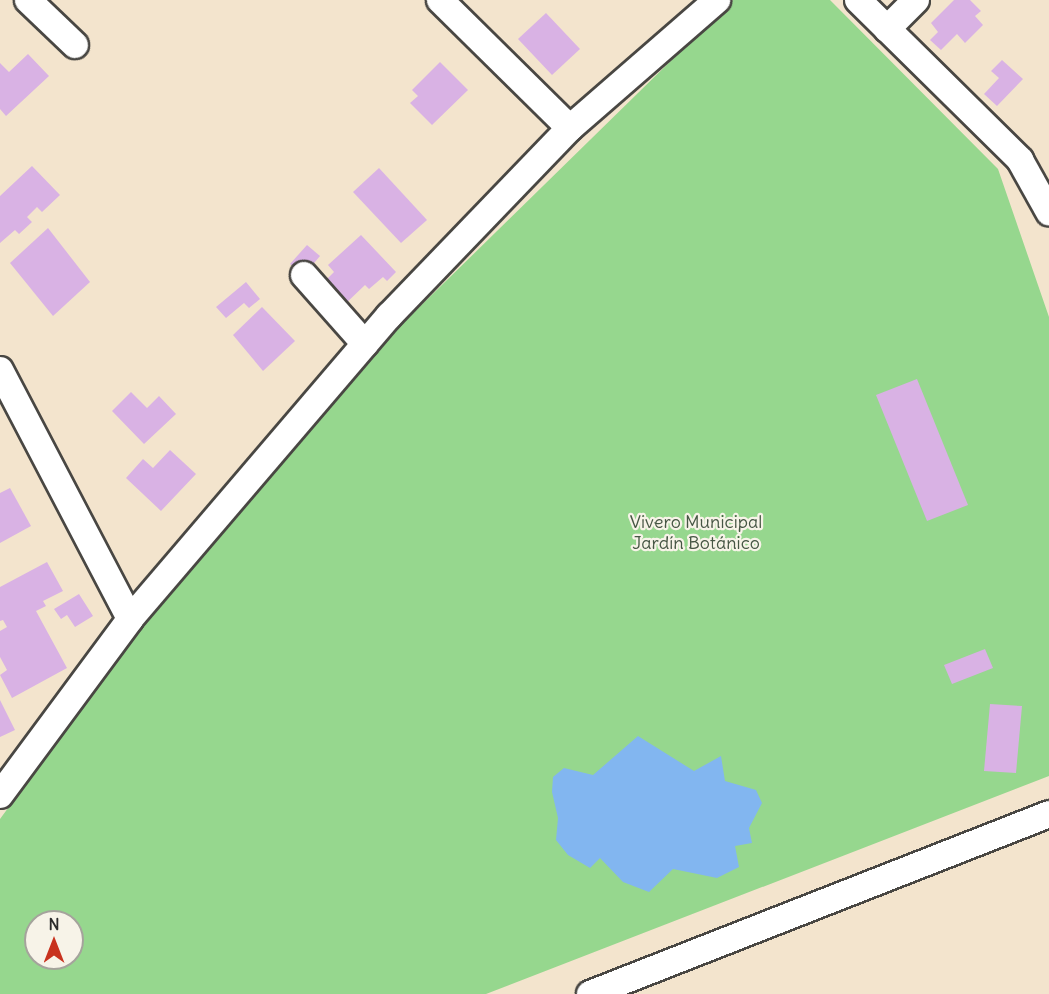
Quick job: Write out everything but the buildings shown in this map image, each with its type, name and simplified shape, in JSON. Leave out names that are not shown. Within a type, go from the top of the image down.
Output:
[{"type":"street","points":[[28,0],[75,45]]},
{"type":"street","points":[[440,0],[570,128]]},
{"type":"street","points":[[0,795],[130,619],[365,345],[570,128],[717,0]]},
{"type":"street","points":[[858,0],[1020,160],[1049,212]]},
{"type":"street","points":[[887,29],[915,0]]},
{"type":"street","points":[[304,275],[365,345]]},
{"type":"street","points":[[0,370],[130,619]]},
{"type":"street","points":[[590,994],[1049,814]]},
{"type":"green space","name":"Vivero Municipal Jardín Botánico","points":[[733,0],[830,0],[998,169],[1049,317],[1049,776],[486,994],[0,994],[0,819],[158,604],[400,326]]},
{"type":"water","points":[[638,736],[694,771],[721,756],[725,781],[756,790],[762,803],[749,828],[752,843],[735,846],[739,867],[717,878],[673,869],[649,892],[623,882],[600,858],[590,868],[568,855],[556,840],[558,818],[552,792],[553,777],[564,768],[593,775]]}]
